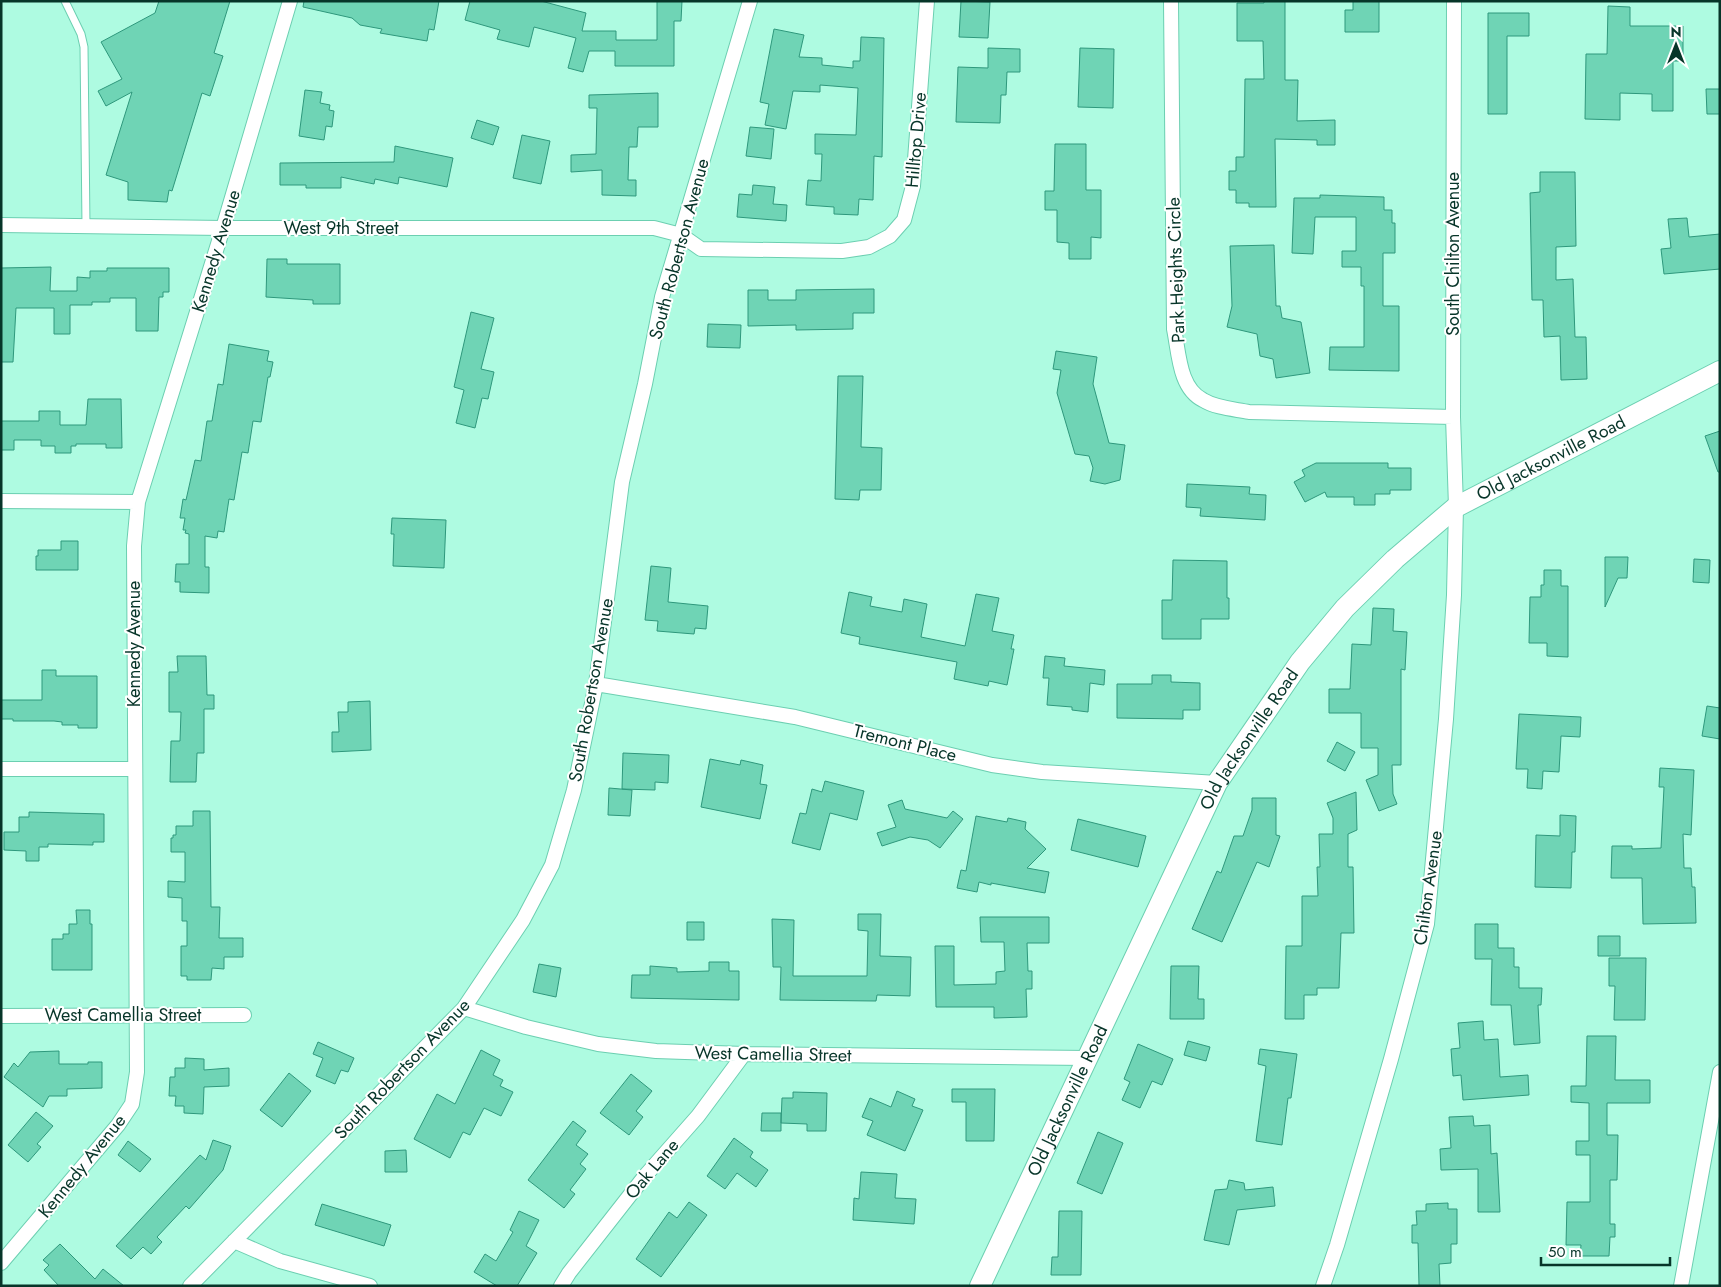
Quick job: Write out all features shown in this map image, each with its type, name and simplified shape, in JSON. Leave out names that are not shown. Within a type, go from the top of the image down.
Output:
[{"type":"main road","name":"Old Jacksonville Road","points":[[980,1286],[1217,783],[1300,662],[1340,615],[1395,559],[1456,507],[1720,371]]},
{"type":"street","name":"Kennedy Avenue","points":[[1,1263],[118,1125],[132,1104],[137,1072],[134,546],[138,502],[223,228],[290,1]]},
{"type":"street","name":"South Robertson Avenue","points":[[190,1286],[464,1008],[523,920],[552,865],[574,790],[596,684],[622,482],[645,384],[662,297],[750,1]]},
{"type":"street","name":"Hilltop Drive","points":[[681,235],[701,249],[842,251],[869,246],[890,236],[904,220],[913,186],[927,1]]},
{"type":"street","name":"Park Heights Circle","points":[[1171,1],[1174,329],[1181,365],[1189,389],[1202,400],[1218,406],[1249,412],[1452,417]]},
{"type":"street","name":"South Chilton Avenue","points":[[1454,1],[1452,417],[1456,507]]},
{"type":"street","name":"West 9th Street","points":[[1,225],[223,228],[654,228],[681,235]]},
{"type":"street","points":[[1,501],[138,502]]},
{"type":"street","name":"Chilton Avenue","points":[[1323,1286],[1337,1245],[1388,1068],[1427,924],[1446,719],[1454,595],[1456,507]]},
{"type":"street","name":"Tremont Place","points":[[596,684],[795,717],[992,764],[1042,772],[1217,783]]},
{"type":"street","points":[[1,769],[134,769]]},
{"type":"street","name":"West Camellia Street","points":[[464,1008],[526,1027],[598,1044],[656,1051],[744,1054],[1088,1058]]},
{"type":"street","name":"West Camellia Street","points":[[1,1016],[244,1015]]},
{"type":"street","name":"Oak Lane","points":[[561,1286],[644,1176],[698,1116],[744,1054]]},
{"type":"street","points":[[1681,1286],[1720,1072]]},
{"type":"street","points":[[234,1241],[280,1261],[370,1286]]},
{"type":"lane","points":[[65,1],[81,34],[84,47],[86,226]]},
{"type":"building","points":[[159,1],[230,1],[214,53],[223,56],[210,96],[202,93],[172,191],[169,190],[167,202],[128,200],[128,182],[106,175],[132,92],[106,106],[98,91],[122,79],[101,42],[155,13]]},
{"type":"building","points":[[304,1],[439,1],[434,30],[429,29],[427,41],[380,33],[382,29],[360,25],[352,18],[303,7]]},
{"type":"building","points":[[470,1],[541,1],[586,13],[582,31],[616,31],[616,40],[657,40],[657,1],[682,1],[681,21],[674,21],[674,66],[615,66],[615,51],[589,51],[583,72],[568,68],[576,38],[534,27],[529,47],[497,39],[500,30],[465,20]]},
{"type":"building","points":[[961,1],[990,2],[988,38],[959,37]]},
{"type":"building","points":[[1264,1],[1285,1],[1285,80],[1298,80],[1297,121],[1335,120],[1335,145],[1317,145],[1317,140],[1275,139],[1276,207],[1249,207],[1249,203],[1236,203],[1236,190],[1229,190],[1229,171],[1236,171],[1236,157],[1244,157],[1245,79],[1264,79],[1263,41],[1237,41],[1237,3],[1264,3]]},
{"type":"building","points":[[1353,1],[1379,1],[1379,32],[1345,32],[1345,10],[1353,10]]},
{"type":"building","points":[[1608,6],[1630,7],[1630,26],[1683,26],[1683,61],[1673,61],[1673,111],[1652,111],[1652,94],[1620,93],[1620,120],[1585,119],[1586,54],[1607,54]]},
{"type":"building","points":[[1488,13],[1529,13],[1529,36],[1507,36],[1507,114],[1488,114]]},
{"type":"building","points":[[774,29],[804,35],[799,57],[822,58],[822,65],[853,68],[853,61],[860,61],[861,37],[884,38],[882,157],[874,156],[873,200],[859,199],[858,215],[834,214],[834,207],[806,205],[808,180],[821,181],[822,154],[815,154],[815,134],[856,135],[858,88],[820,85],[820,92],[793,91],[786,129],[765,125],[769,104],[760,102]]},
{"type":"building","points":[[988,48],[1020,49],[1020,72],[1007,72],[1006,95],[1001,95],[1000,123],[956,122],[958,67],[988,68]]},
{"type":"building","points":[[1080,48],[1114,49],[1113,108],[1078,107]]},
{"type":"building","points":[[1706,89],[1720,89],[1720,114],[1707,114]]},
{"type":"building","points":[[305,90],[322,92],[320,103],[330,105],[329,110],[334,111],[332,127],[326,126],[324,140],[299,136]]},
{"type":"building","points":[[658,93],[658,127],[638,127],[637,147],[629,147],[628,180],[636,180],[636,196],[602,195],[602,170],[571,172],[571,155],[596,154],[597,108],[589,108],[589,95]]},
{"type":"building","points":[[477,120],[499,127],[493,145],[471,138]]},
{"type":"building","points":[[750,127],[774,129],[771,159],[746,156]]},
{"type":"building","points":[[522,135],[550,141],[541,184],[513,178]]},
{"type":"building","points":[[1055,144],[1086,144],[1086,190],[1101,190],[1101,238],[1091,237],[1091,259],[1069,259],[1069,243],[1057,242],[1057,210],[1045,210],[1045,191],[1054,191]]},
{"type":"building","points":[[395,146],[453,158],[447,187],[399,177],[398,184],[375,179],[374,184],[341,177],[341,188],[306,188],[306,185],[280,185],[280,163],[394,162]]},
{"type":"building","points":[[1540,172],[1575,172],[1576,246],[1556,247],[1556,280],[1573,279],[1575,337],[1586,337],[1587,379],[1561,380],[1560,336],[1544,337],[1543,300],[1532,300],[1530,193],[1540,192]]},
{"type":"building","points":[[753,185],[775,187],[773,204],[787,205],[786,221],[737,217],[739,194],[752,195]]},
{"type":"building","points":[[1320,195],[1384,197],[1384,210],[1392,210],[1392,223],[1395,223],[1395,253],[1383,253],[1383,306],[1399,306],[1399,371],[1329,370],[1330,347],[1364,347],[1364,286],[1361,286],[1361,267],[1342,267],[1342,251],[1356,251],[1356,217],[1315,217],[1313,254],[1292,253],[1294,198],[1320,198]]},
{"type":"building","points":[[1687,218],[1689,237],[1720,234],[1720,269],[1664,274],[1661,249],[1671,248],[1668,219]]},
{"type":"building","points":[[1274,245],[1276,306],[1280,306],[1282,318],[1301,322],[1310,373],[1276,378],[1273,359],[1260,356],[1257,334],[1227,327],[1232,306],[1230,246]]},
{"type":"building","points":[[267,259],[287,259],[287,264],[340,264],[340,304],[313,304],[313,300],[266,297]]},
{"type":"building","points":[[51,267],[50,291],[77,291],[77,277],[90,278],[90,271],[107,271],[107,268],[169,268],[169,292],[163,292],[163,297],[159,297],[158,331],[136,331],[136,298],[110,298],[110,302],[92,302],[92,305],[70,305],[70,334],[54,334],[54,308],[16,308],[13,362],[1,362],[1,268]]},
{"type":"building","points":[[874,289],[874,313],[853,313],[853,329],[796,330],[796,325],[748,326],[748,290],[768,290],[768,300],[796,300],[796,290]]},
{"type":"building","points":[[471,312],[494,318],[481,369],[494,372],[488,399],[482,398],[475,428],[456,423],[464,390],[454,387]]},
{"type":"building","points":[[708,324],[741,325],[740,348],[707,347]]},
{"type":"building","points":[[229,344],[269,351],[267,361],[273,362],[270,377],[268,377],[261,422],[253,421],[248,453],[242,452],[234,500],[229,499],[224,532],[218,531],[217,538],[205,536],[205,567],[209,567],[209,593],[180,592],[180,582],[175,582],[176,564],[189,564],[189,534],[185,533],[186,530],[183,530],[185,518],[180,518],[183,499],[186,500],[195,460],[201,461],[207,421],[212,421],[218,384],[223,385]]},
{"type":"building","points":[[1056,351],[1097,357],[1093,384],[1109,443],[1125,445],[1120,480],[1105,484],[1090,481],[1093,468],[1089,456],[1075,454],[1057,393],[1061,370],[1053,369]]},
{"type":"building","points":[[838,376],[863,376],[861,447],[882,448],[881,490],[860,490],[859,500],[835,499]]},
{"type":"building","points":[[88,399],[121,399],[122,448],[106,448],[106,444],[76,444],[76,446],[71,446],[71,453],[55,453],[55,446],[41,446],[41,440],[14,440],[14,450],[1,450],[1,421],[39,421],[39,411],[60,411],[60,425],[86,425]]},
{"type":"building","points":[[1720,431],[1720,472],[1718,472],[1705,436]]},
{"type":"building","points":[[1316,463],[1388,463],[1388,468],[1411,468],[1411,490],[1390,490],[1390,494],[1375,494],[1375,505],[1354,505],[1354,497],[1327,497],[1325,492],[1305,502],[1294,482],[1305,476],[1302,470]]},
{"type":"building","points":[[1187,484],[1250,487],[1249,494],[1266,495],[1265,520],[1200,516],[1201,508],[1186,507]]},
{"type":"building","points":[[392,518],[446,520],[444,568],[393,566],[394,534],[391,534]]},
{"type":"building","points":[[61,541],[78,541],[78,570],[36,570],[38,550],[61,550]]},
{"type":"building","points":[[1605,557],[1628,557],[1627,578],[1618,578],[1605,607]]},
{"type":"building","points":[[1694,559],[1710,560],[1709,583],[1693,582]]},
{"type":"building","points":[[1173,560],[1227,561],[1229,619],[1201,619],[1201,639],[1162,639],[1162,600],[1172,600]]},
{"type":"building","points":[[651,566],[671,568],[668,602],[708,606],[706,629],[695,628],[694,634],[657,631],[658,621],[645,620]]},
{"type":"building","points":[[1544,570],[1561,570],[1561,586],[1568,586],[1568,657],[1547,656],[1547,643],[1529,643],[1530,597],[1541,597],[1541,585],[1544,585]]},
{"type":"building","points":[[849,592],[872,597],[870,606],[902,612],[904,599],[927,604],[921,637],[965,646],[976,594],[999,598],[992,631],[1014,635],[1011,649],[1014,649],[1007,685],[989,681],[988,686],[954,679],[957,662],[859,644],[860,637],[841,633]]},
{"type":"building","points":[[1373,608],[1394,609],[1393,631],[1407,632],[1405,670],[1401,669],[1401,765],[1392,765],[1393,794],[1397,804],[1379,811],[1366,780],[1378,775],[1378,748],[1361,748],[1361,713],[1329,713],[1329,689],[1350,689],[1352,644],[1371,645]]},
{"type":"building","points":[[177,656],[206,656],[207,695],[214,695],[214,709],[204,709],[204,753],[197,753],[196,782],[170,782],[171,741],[180,741],[181,712],[169,712],[169,672],[178,672]]},
{"type":"building","points":[[1045,656],[1065,658],[1064,666],[1105,670],[1104,685],[1090,683],[1088,712],[1072,710],[1072,707],[1047,705],[1049,678],[1043,678]]},
{"type":"building","points":[[42,670],[56,670],[56,676],[97,676],[97,728],[78,728],[78,725],[62,725],[62,722],[54,721],[13,721],[13,719],[1,719],[1,700],[42,700]]},
{"type":"building","points":[[1152,675],[1171,675],[1171,682],[1200,683],[1200,710],[1183,710],[1183,719],[1117,718],[1117,684],[1152,684]]},
{"type":"building","points":[[370,701],[371,750],[332,752],[332,732],[339,732],[338,712],[348,712],[348,702]]},
{"type":"building","points":[[1707,706],[1720,708],[1720,739],[1702,736]]},
{"type":"building","points":[[1519,714],[1581,717],[1580,737],[1561,736],[1559,772],[1543,771],[1542,789],[1527,788],[1528,769],[1516,769]]},
{"type":"building","points":[[1337,742],[1355,752],[1345,771],[1327,761]]},
{"type":"building","points":[[623,753],[669,755],[668,783],[655,782],[655,790],[622,789]]},
{"type":"building","points":[[710,759],[740,765],[741,760],[763,765],[760,784],[767,785],[760,819],[701,807]]},
{"type":"building","points":[[1660,768],[1694,770],[1691,835],[1683,834],[1684,868],[1691,868],[1692,887],[1695,887],[1696,923],[1643,924],[1642,878],[1611,878],[1612,846],[1632,846],[1632,849],[1661,848],[1664,787],[1659,787]]},
{"type":"building","points":[[825,781],[864,791],[857,820],[830,813],[820,850],[792,843],[800,813],[806,814],[812,789],[822,792]]},
{"type":"building","points":[[609,788],[632,790],[630,816],[608,815]]},
{"type":"building","points":[[1356,792],[1357,830],[1348,834],[1348,867],[1353,867],[1354,933],[1341,933],[1339,988],[1317,988],[1317,995],[1304,995],[1304,1019],[1285,1019],[1286,946],[1302,946],[1302,896],[1318,896],[1317,867],[1320,867],[1319,834],[1333,834],[1333,818],[1327,803]]},
{"type":"building","points":[[1252,798],[1276,798],[1276,835],[1280,836],[1269,867],[1257,862],[1222,942],[1192,929],[1217,871],[1221,873],[1234,836],[1243,836],[1252,810]]},
{"type":"building","points":[[902,800],[905,809],[947,818],[953,811],[963,819],[940,848],[928,840],[910,837],[882,846],[877,833],[896,827],[888,805]]},
{"type":"building","points":[[193,811],[210,811],[211,907],[220,907],[219,938],[243,938],[243,957],[224,957],[224,969],[212,968],[211,980],[187,980],[187,976],[181,976],[181,946],[187,946],[187,921],[182,921],[182,898],[168,897],[168,881],[185,882],[185,852],[171,852],[171,838],[173,838],[173,835],[176,835],[176,826],[193,826]]},
{"type":"building","points":[[29,812],[104,814],[104,842],[93,842],[93,845],[48,844],[48,847],[39,847],[39,861],[26,861],[26,851],[4,850],[4,832],[19,832],[19,817],[29,817]]},
{"type":"building","points":[[1560,815],[1576,816],[1571,888],[1535,887],[1536,835],[1560,836]]},
{"type":"building","points":[[976,816],[1007,822],[1008,818],[1026,822],[1025,829],[1046,849],[1027,868],[1049,872],[1045,893],[979,882],[977,892],[957,888],[961,870],[966,871]]},
{"type":"building","points":[[1078,819],[1146,836],[1138,867],[1071,850]]},
{"type":"building","points":[[76,910],[90,910],[90,924],[92,924],[92,970],[52,970],[52,939],[63,939],[63,934],[69,934],[69,924],[77,924]]},
{"type":"building","points":[[858,914],[881,914],[880,956],[911,957],[910,996],[877,995],[876,1001],[780,1000],[781,967],[773,967],[772,919],[794,920],[793,976],[867,976],[868,931],[858,930]]},
{"type":"building","points":[[980,917],[1049,917],[1049,943],[1027,943],[1028,971],[1032,971],[1032,989],[1026,989],[1027,1017],[994,1018],[994,1007],[936,1007],[935,946],[954,946],[954,985],[996,984],[996,972],[1005,971],[1004,942],[981,942]]},
{"type":"building","points":[[687,922],[704,922],[704,940],[687,940]]},
{"type":"building","points":[[1475,924],[1498,924],[1498,948],[1514,948],[1514,967],[1519,967],[1519,988],[1542,988],[1541,1005],[1538,1005],[1540,1043],[1514,1045],[1511,1005],[1491,1005],[1492,959],[1475,959]]},
{"type":"building","points":[[1598,936],[1620,936],[1620,956],[1598,956]]},
{"type":"building","points":[[1609,958],[1646,958],[1645,1020],[1614,1020],[1615,986],[1609,986]]},
{"type":"building","points":[[709,962],[729,962],[729,971],[739,971],[739,1000],[631,998],[632,975],[650,975],[650,966],[677,968],[677,972],[709,971]]},
{"type":"building","points":[[539,964],[561,968],[556,997],[533,992]]},
{"type":"building","points":[[1171,966],[1199,966],[1198,999],[1204,999],[1204,1019],[1170,1019]]},
{"type":"building","points":[[1483,1021],[1484,1040],[1498,1039],[1500,1077],[1528,1075],[1529,1095],[1463,1100],[1461,1075],[1453,1076],[1451,1049],[1460,1048],[1458,1023]]},
{"type":"building","points":[[1587,1036],[1616,1036],[1615,1080],[1650,1080],[1650,1103],[1607,1103],[1607,1135],[1618,1135],[1617,1180],[1610,1180],[1610,1224],[1615,1224],[1615,1237],[1610,1237],[1609,1256],[1580,1256],[1581,1245],[1566,1245],[1567,1202],[1590,1202],[1590,1155],[1576,1155],[1576,1141],[1589,1141],[1589,1103],[1571,1102],[1571,1086],[1586,1086]]},
{"type":"building","points":[[1188,1041],[1210,1047],[1206,1061],[1184,1055]]},
{"type":"building","points":[[318,1042],[354,1058],[348,1072],[341,1070],[335,1084],[316,1076],[323,1058],[313,1054]]},
{"type":"building","points":[[1138,1044],[1173,1059],[1162,1085],[1152,1081],[1140,1108],[1122,1100],[1130,1082],[1124,1079]]},
{"type":"building","points":[[1260,1049],[1297,1054],[1291,1098],[1288,1098],[1282,1145],[1256,1141],[1266,1066],[1258,1064]]},
{"type":"building","points":[[481,1050],[500,1060],[493,1075],[503,1080],[500,1086],[513,1092],[501,1116],[484,1108],[470,1135],[463,1132],[450,1158],[414,1139],[437,1094],[455,1104]]},
{"type":"building","points":[[59,1051],[59,1064],[102,1062],[102,1088],[67,1089],[67,1096],[49,1096],[43,1107],[4,1077],[14,1063],[18,1067],[30,1052]]},
{"type":"building","points":[[185,1058],[204,1059],[204,1070],[229,1068],[229,1086],[204,1087],[203,1114],[184,1113],[184,1106],[175,1106],[176,1096],[169,1096],[170,1077],[175,1077],[175,1068],[185,1068]]},
{"type":"building","points":[[289,1073],[311,1091],[282,1127],[260,1110]]},
{"type":"building","points":[[631,1074],[652,1091],[636,1111],[643,1117],[629,1135],[600,1113]]},
{"type":"building","points":[[952,1089],[995,1089],[994,1141],[966,1141],[966,1102],[952,1102]]},
{"type":"building","points":[[897,1091],[915,1099],[912,1106],[923,1110],[905,1151],[867,1135],[873,1121],[862,1117],[870,1098],[891,1107]]},
{"type":"building","points":[[793,1092],[827,1093],[826,1131],[807,1131],[807,1124],[781,1123],[782,1098],[793,1098]]},
{"type":"building","points":[[36,1112],[53,1126],[37,1144],[41,1147],[28,1162],[8,1145]]},
{"type":"building","points":[[762,1113],[781,1113],[781,1131],[761,1131]]},
{"type":"building","points":[[1473,1116],[1474,1126],[1490,1125],[1491,1154],[1497,1153],[1500,1212],[1478,1212],[1478,1169],[1441,1170],[1440,1149],[1451,1148],[1449,1117]]},
{"type":"building","points":[[573,1121],[586,1131],[576,1145],[588,1154],[580,1164],[586,1169],[570,1190],[575,1194],[564,1208],[528,1180]]},
{"type":"building","points":[[1098,1132],[1123,1143],[1102,1194],[1077,1183]]},
{"type":"building","points":[[734,1138],[753,1152],[750,1157],[768,1170],[756,1187],[737,1173],[725,1189],[707,1176]]},
{"type":"building","points":[[213,1140],[231,1146],[223,1170],[189,1209],[186,1206],[157,1237],[162,1242],[151,1254],[143,1247],[131,1259],[116,1246],[200,1155],[206,1160]]},
{"type":"building","points":[[128,1141],[151,1159],[140,1172],[118,1155]]},
{"type":"building","points":[[406,1150],[407,1172],[385,1172],[385,1151]]},
{"type":"building","points":[[861,1172],[897,1174],[895,1198],[916,1199],[914,1224],[853,1220],[854,1198],[859,1199]]},
{"type":"building","points":[[1229,1180],[1244,1183],[1245,1190],[1273,1187],[1275,1206],[1237,1210],[1229,1245],[1204,1240],[1215,1190],[1227,1189]]},
{"type":"building","points":[[689,1202],[707,1215],[661,1277],[636,1259],[669,1212],[677,1218]]},
{"type":"building","points":[[1448,1203],[1448,1209],[1457,1209],[1457,1244],[1451,1244],[1451,1263],[1439,1264],[1440,1286],[1419,1286],[1418,1243],[1412,1243],[1412,1225],[1417,1225],[1416,1211],[1426,1211],[1426,1204]]},
{"type":"building","points":[[322,1204],[391,1225],[384,1246],[315,1225]]},
{"type":"building","points":[[519,1211],[539,1220],[526,1246],[537,1253],[517,1286],[497,1286],[474,1272],[485,1254],[496,1261],[513,1232],[510,1230]]},
{"type":"building","points":[[1059,1211],[1082,1211],[1081,1275],[1051,1275],[1052,1257],[1058,1257]]},
{"type":"building","points":[[60,1244],[95,1279],[103,1269],[124,1286],[59,1286],[44,1270],[49,1265],[43,1260]]}]
